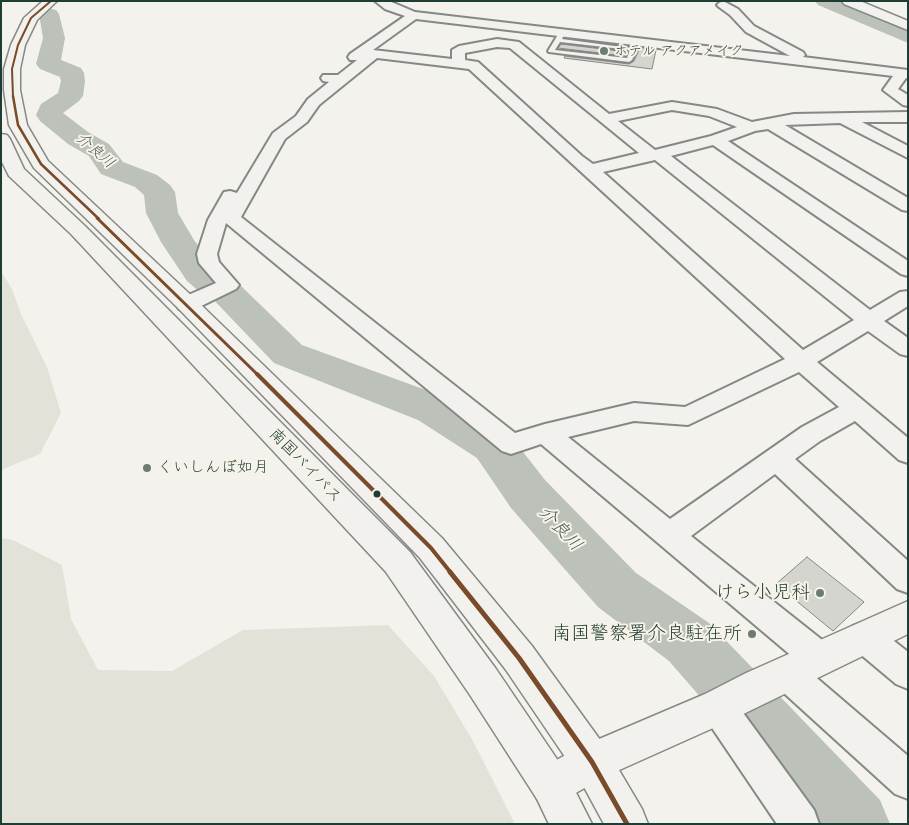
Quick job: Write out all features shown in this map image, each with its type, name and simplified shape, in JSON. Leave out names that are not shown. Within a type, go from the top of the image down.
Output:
[{"type":"main road","points":[[12,26],[32,1]]},
{"type":"main road","name":"南国バイパス","points":[[51,1],[31,18],[18,45],[12,70],[12,90],[18,125],[41,164],[187,304],[431,548],[519,658],[592,762],[627,824]]},
{"type":"main road","points":[[848,1],[908,26]]},
{"type":"main road","name":"南国バイパス","points":[[1,139],[16,172],[84,237],[398,562],[484,682],[551,785],[571,824]]},
{"type":"main road","points":[[551,785],[592,762],[908,618]]},
{"type":"street","points":[[381,1],[389,7],[414,15],[560,36],[812,62],[905,74]]},
{"type":"street","points":[[723,5],[734,12],[750,29],[812,62]]},
{"type":"street","points":[[414,15],[375,41],[313,102],[302,119],[279,136],[231,218],[511,444],[545,433],[634,412],[688,416],[801,361],[908,297]]},
{"type":"street","points":[[458,64],[459,50],[497,43],[514,45],[606,119],[908,349]]},
{"type":"street","points":[[187,304],[229,285],[209,263],[207,258],[210,238],[217,220],[265,133],[287,117],[307,96],[374,54],[473,65],[576,160],[590,170],[801,361],[908,452]]},
{"type":"street","points":[[905,74],[890,90],[908,102]]},
{"type":"street","points":[[606,119],[672,106],[712,112],[751,127]]},
{"type":"street","points":[[590,170],[716,140],[751,127],[794,119],[908,117]]},
{"type":"street","points":[[843,118],[908,153]]},
{"type":"street","points":[[773,124],[908,206]]},
{"type":"street","points":[[716,140],[908,270]]},
{"type":"street","points":[[670,535],[811,434],[857,409]]},
{"type":"street","points":[[545,433],[819,658]]},
{"type":"street","points":[[777,459],[908,580]]},
{"type":"street","points":[[864,637],[908,673]]},
{"type":"street","points":[[748,692],[908,781]]},
{"type":"street","points":[[748,692],[800,824]]},
{"type":"lane","points":[[560,36],[634,48],[629,60],[551,51],[560,36]]},
{"type":"shaded area","points":[[1,271],[12,289],[21,314],[47,367],[61,413],[40,454],[1,470]]},
{"type":"shaded area","points":[[1,538],[13,540],[62,565],[71,619],[98,670],[172,671],[243,630],[388,625],[434,676],[473,741],[515,824],[1,824]]},
{"type":"building","points":[[561,44],[627,52],[626,56],[558,48]]},
{"type":"building","points":[[638,47],[656,50],[652,69],[564,58],[565,56],[629,64],[634,61],[639,50]]},
{"type":"building","name":"けら小児科","points":[[807,557],[864,602],[833,631],[776,584]]},
{"type":"waterway","points":[[825,1],[908,36]]},
{"type":"waterway","name":"介良川","points":[[49,14],[54,38],[48,64],[72,73],[73,81],[70,96],[50,110],[49,115],[78,138],[99,150],[112,168],[146,181],[159,192],[162,213],[178,242],[200,273],[215,286]]},
{"type":"waterway","name":"介良川","points":[[227,293],[288,354],[433,409],[493,446],[528,494],[617,590],[689,642],[856,824]]},
{"type":"transit line","points":[[51,1],[31,18],[18,45],[12,69],[12,90],[18,125],[41,164],[187,304],[431,548],[519,658],[592,762],[627,824]]},
{"type":"place","name":"ホテル アクアメイク","points":[[604,51]]},
{"type":"place","name":"くいしんぼ如月","points":[[147,468]]},
{"type":"place","name":"けら小児科","points":[[820,593]]},
{"type":"place","name":"南国警察署介良駐在所","points":[[752,634]]}]
